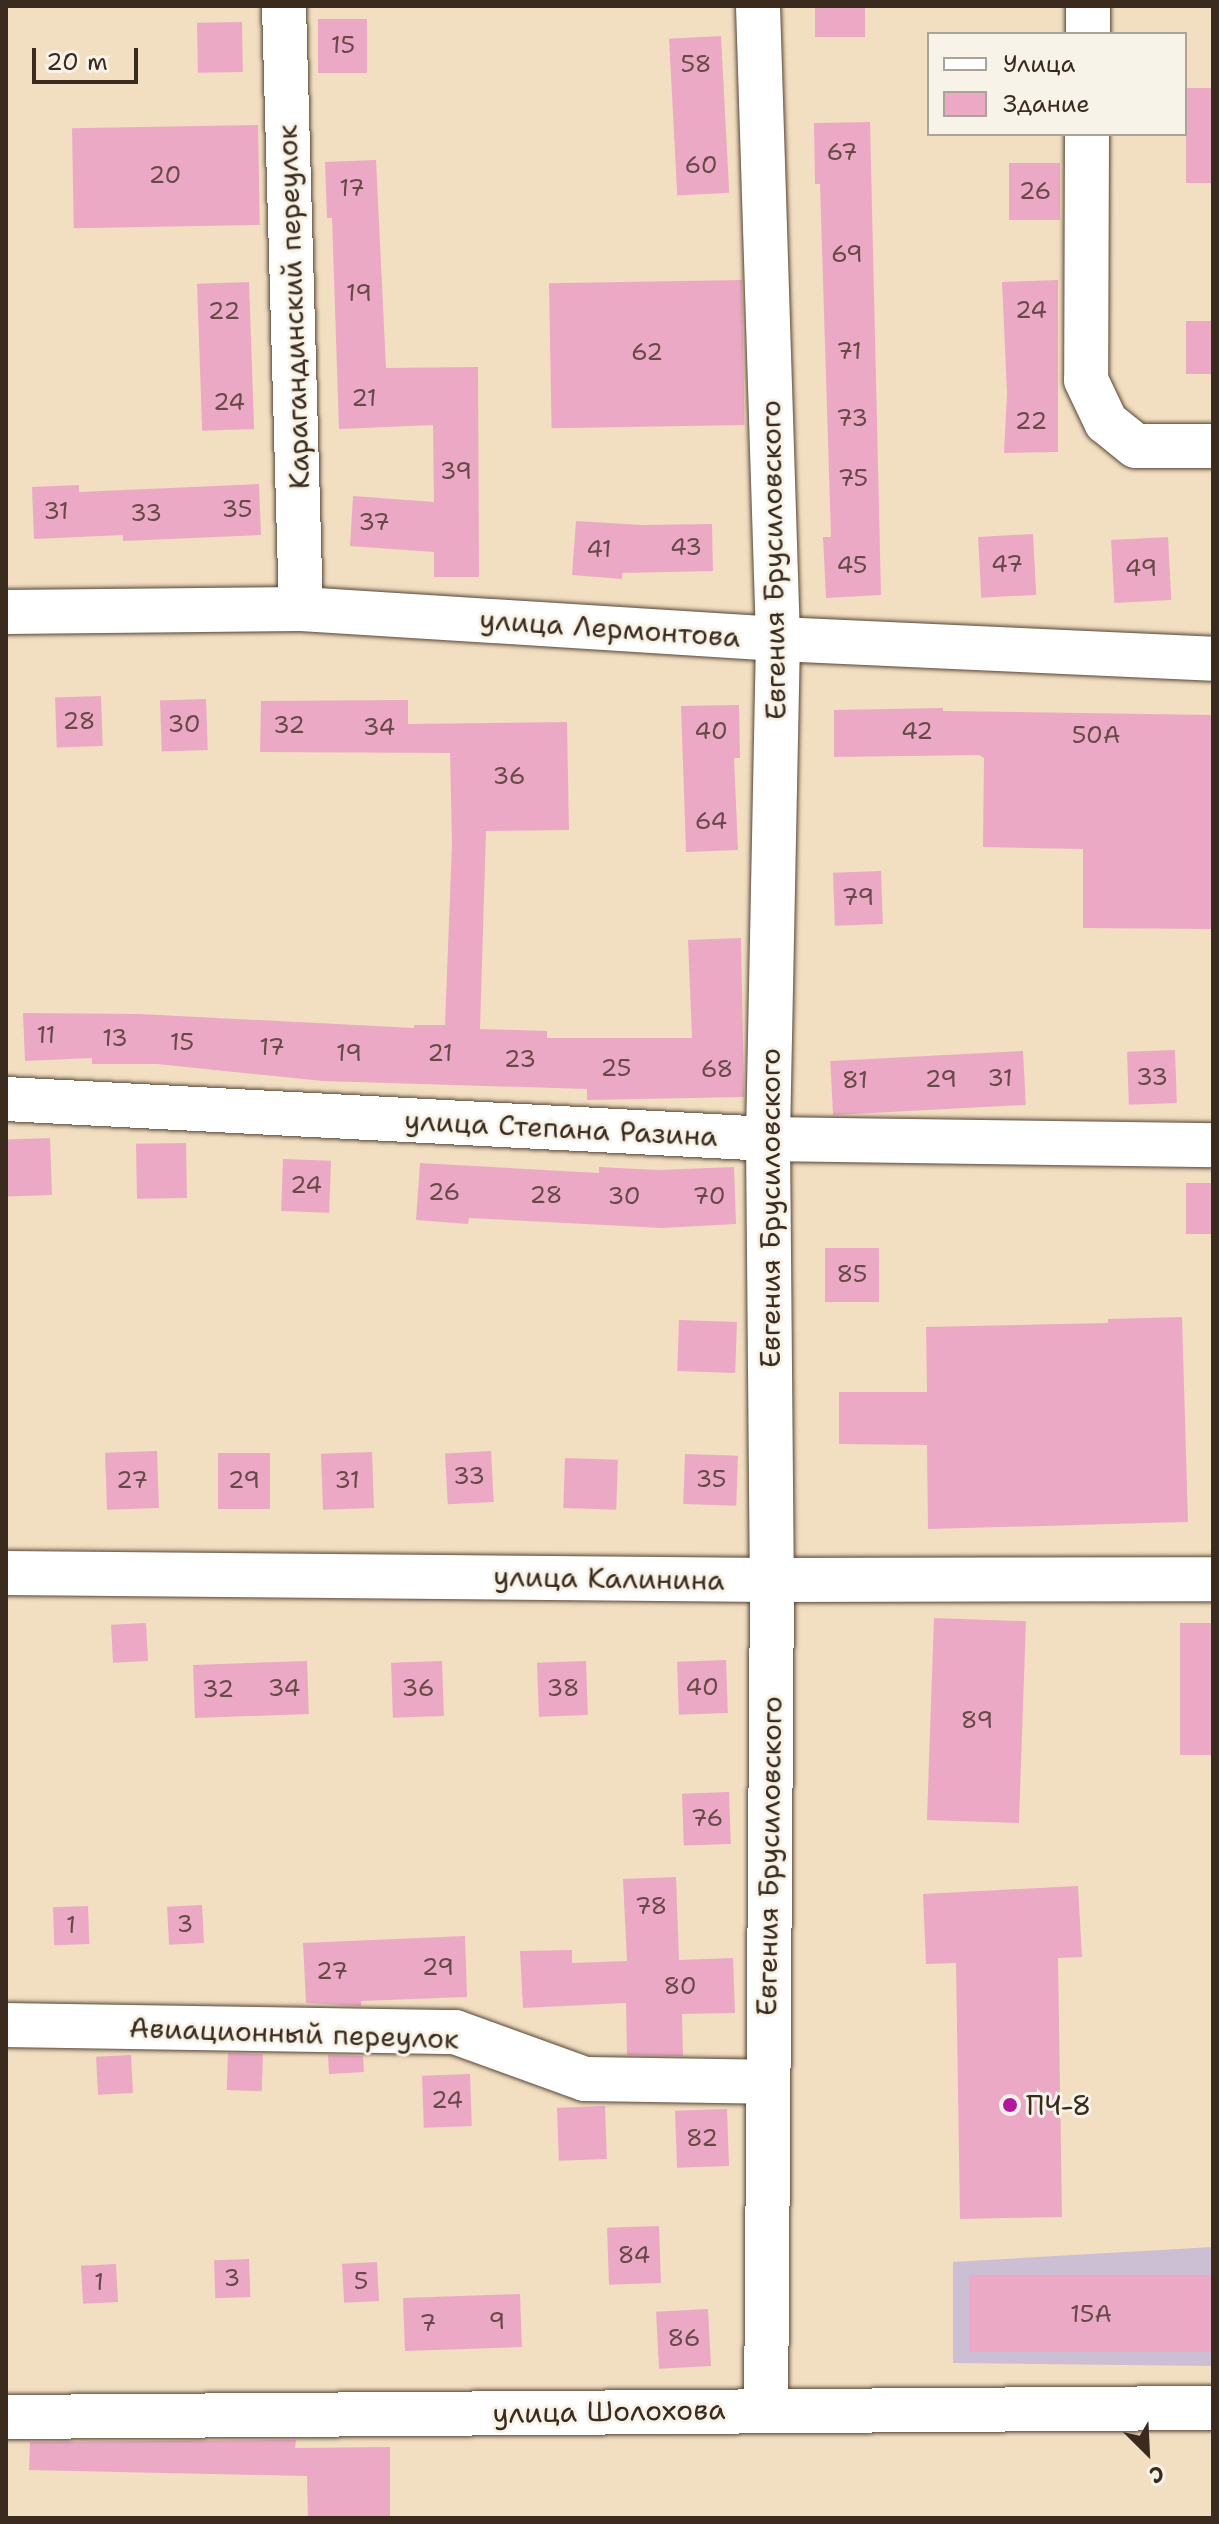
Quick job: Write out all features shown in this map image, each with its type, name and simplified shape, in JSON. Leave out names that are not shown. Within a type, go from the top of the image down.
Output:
[{"type":"street","name":"Карагандинский переулок","points":[[284,6],[301,609]]},
{"type":"street","name":"Евгения Брусиловского","points":[[758,6],[778,639],[768,1139],[772,1580],[766,2410]]},
{"type":"street","points":[[1088,6],[1088,32]]},
{"type":"street","points":[[1087,136],[1086,380],[1106,422],[1136,446],[1213,446]]},
{"type":"street","name":"улица Лермонтова","points":[[6,612],[301,609],[778,639],[1213,659]]},
{"type":"street","name":"улица Степана Разина","points":[[6,1099],[768,1139],[1213,1145]]},
{"type":"street","name":"улица Калинина","points":[[6,1573],[772,1580],[1213,1579]]},
{"type":"street","name":"Авиационный переулок","points":[[6,2025],[455,2032],[585,2079],[767,2082]]},
{"type":"street","name":"улица Шолохова","points":[[6,2417],[1213,2408]]},
{"type":"shaded area","points":[[1213,2247],[1213,2366],[953,2363],[953,2262]]},
{"type":"building","points":[[815,6],[865,6],[865,37],[815,37]]},
{"type":"building","points":[[318,19],[367,19],[367,73],[318,73]]},
{"type":"building","points":[[242,22],[243,72],[198,73],[197,23]]},
{"type":"building","points":[[721,36],[729,193],[677,196],[669,39]]},
{"type":"building","points":[[1187,88],[1213,88],[1213,183],[1186,183]]},
{"type":"building","points":[[870,122],[881,595],[826,598],[823,537],[831,537],[820,184],[815,184],[814,123]]},
{"type":"building","points":[[258,125],[260,225],[74,228],[72,128]]},
{"type":"building","points":[[376,160],[386,368],[478,367],[479,577],[434,577],[434,552],[350,546],[353,496],[434,502],[433,425],[339,429],[332,218],[327,218],[325,162]]},
{"type":"building","points":[[1009,163],[1060,163],[1060,220],[1009,220]]},
{"type":"building","points":[[742,280],[745,425],[552,428],[549,283]]},
{"type":"building","points":[[1058,280],[1058,452],[1004,453],[1007,393],[1002,282]]},
{"type":"building","points":[[249,282],[254,429],[202,431],[197,284]]},
{"type":"building","points":[[1186,321],[1213,321],[1213,374],[1186,374]]},
{"type":"building","points":[[259,484],[261,535],[123,541],[123,535],[34,539],[32,487],[79,485],[79,492]]},
{"type":"building","points":[[576,521],[642,525],[712,524],[713,571],[622,573],[622,579],[572,575]]},
{"type":"building","points":[[1033,534],[1036,595],[981,598],[978,537]]},
{"type":"building","points":[[1168,537],[1171,600],[1114,603],[1111,540]]},
{"type":"building","points":[[101,696],[103,746],[57,748],[55,698]]},
{"type":"building","points":[[206,699],[208,750],[162,752],[160,701]]},
{"type":"building","points":[[408,700],[408,724],[567,722],[569,830],[486,831],[480,1029],[547,1031],[547,1038],[692,1038],[688,940],[741,938],[744,1097],[587,1100],[587,1089],[323,1081],[157,1064],[92,1064],[92,1058],[25,1061],[23,1013],[139,1014],[414,1028],[414,1025],[445,1025],[452,844],[450,753],[260,752],[261,701]]},
{"type":"building","points":[[739,705],[740,758],[734,758],[738,850],[686,852],[681,706]]},
{"type":"building","points":[[943,708],[943,711],[1213,715],[1213,929],[1083,928],[1083,849],[983,847],[984,758],[979,755],[834,757],[834,710]]},
{"type":"building","points":[[881,871],[883,924],[835,926],[833,873]]},
{"type":"building","points":[[1175,1050],[1177,1103],[1129,1105],[1127,1052]]},
{"type":"building","points":[[1023,1051],[1026,1105],[833,1115],[830,1061]]},
{"type":"building","points":[[50,1138],[52,1195],[8,1197],[6,1140]]},
{"type":"building","points":[[186,1143],[187,1198],[137,1199],[136,1144]]},
{"type":"building","points":[[283,1159],[331,1161],[329,1213],[281,1211]]},
{"type":"building","points":[[420,1163],[599,1173],[599,1167],[658,1170],[734,1167],[736,1224],[662,1228],[469,1218],[468,1224],[416,1220]]},
{"type":"building","points":[[1186,1183],[1213,1183],[1213,1234],[1186,1234]]},
{"type":"building","points":[[825,1248],[879,1248],[879,1302],[825,1302]]},
{"type":"building","points":[[1182,1317],[1188,1522],[928,1529],[927,1445],[839,1444],[839,1392],[927,1392],[926,1327],[1108,1323],[1108,1319]]},
{"type":"building","points":[[679,1320],[737,1322],[735,1373],[677,1371]]},
{"type":"building","points":[[157,1451],[159,1508],[107,1510],[105,1453]]},
{"type":"building","points":[[491,1451],[494,1502],[448,1504],[445,1453]]},
{"type":"building","points":[[372,1452],[374,1508],[323,1510],[321,1454]]},
{"type":"building","points":[[218,1453],[270,1453],[270,1509],[218,1509]]},
{"type":"building","points":[[685,1454],[738,1456],[736,1506],[683,1504]]},
{"type":"building","points":[[565,1458],[618,1460],[616,1510],[563,1508]]},
{"type":"building","points":[[934,1618],[1026,1621],[1019,1823],[927,1820]]},
{"type":"building","points":[[146,1623],[148,1661],[113,1663],[111,1625]]},
{"type":"building","points":[[1180,1623],[1213,1623],[1213,1755],[1180,1755]]},
{"type":"building","points":[[726,1660],[728,1713],[679,1715],[677,1662]]},
{"type":"building","points":[[307,1661],[309,1714],[195,1718],[193,1665]]},
{"type":"building","points":[[442,1661],[444,1716],[393,1718],[391,1663]]},
{"type":"building","points":[[586,1661],[588,1715],[539,1717],[537,1663]]},
{"type":"building","points":[[729,1792],[731,1844],[684,1846],[682,1794]]},
{"type":"building","points":[[676,1877],[679,1960],[733,1958],[735,2013],[682,2014],[683,2056],[627,2055],[626,2003],[523,2008],[520,1951],[572,1950],[572,1963],[627,1961],[623,1879]]},
{"type":"building","name":"ПЧ-8","points":[[1078,1886],[1082,1957],[1058,1958],[1062,2217],[960,2219],[956,1963],[926,1964],[923,1894]]},
{"type":"building","points":[[202,1905],[204,1943],[169,1945],[167,1907]]},
{"type":"building","points":[[88,1906],[89,1944],[54,1945],[53,1907]]},
{"type":"building","points":[[465,1936],[467,1997],[361,2001],[361,2006],[306,2003],[303,1943]]},
{"type":"building","points":[[228,2053],[263,2054],[262,2091],[227,2090]]},
{"type":"building","points":[[131,2055],[133,2093],[98,2095],[96,2057]]},
{"type":"building","points":[[328,2055],[363,2056],[364,2072],[329,2074]]},
{"type":"building","points":[[470,2074],[472,2126],[424,2128],[422,2076]]},
{"type":"building","points":[[605,2106],[607,2159],[559,2161],[557,2108]]},
{"type":"building","points":[[727,2109],[729,2166],[677,2168],[675,2111]]},
{"type":"building","points":[[659,2226],[661,2283],[609,2285],[607,2228]]},
{"type":"building","points":[[249,2259],[250,2297],[215,2298],[214,2260]]},
{"type":"building","points":[[377,2262],[379,2301],[344,2303],[342,2264]]},
{"type":"building","points":[[116,2264],[118,2302],[83,2304],[81,2266]]},
{"type":"building","points":[[969,2275],[1213,2275],[1213,2352],[969,2352]]},
{"type":"building","points":[[520,2294],[522,2347],[405,2351],[403,2298]]},
{"type":"building","points":[[708,2309],[711,2366],[659,2369],[656,2312]]},
{"type":"building","points":[[296,2440],[295,2448],[390,2447],[390,2518],[308,2518],[307,2476],[29,2470],[30,2442]]},
{"type":"place","name":"ПЧ-8","points":[[1010,2105]]}]
